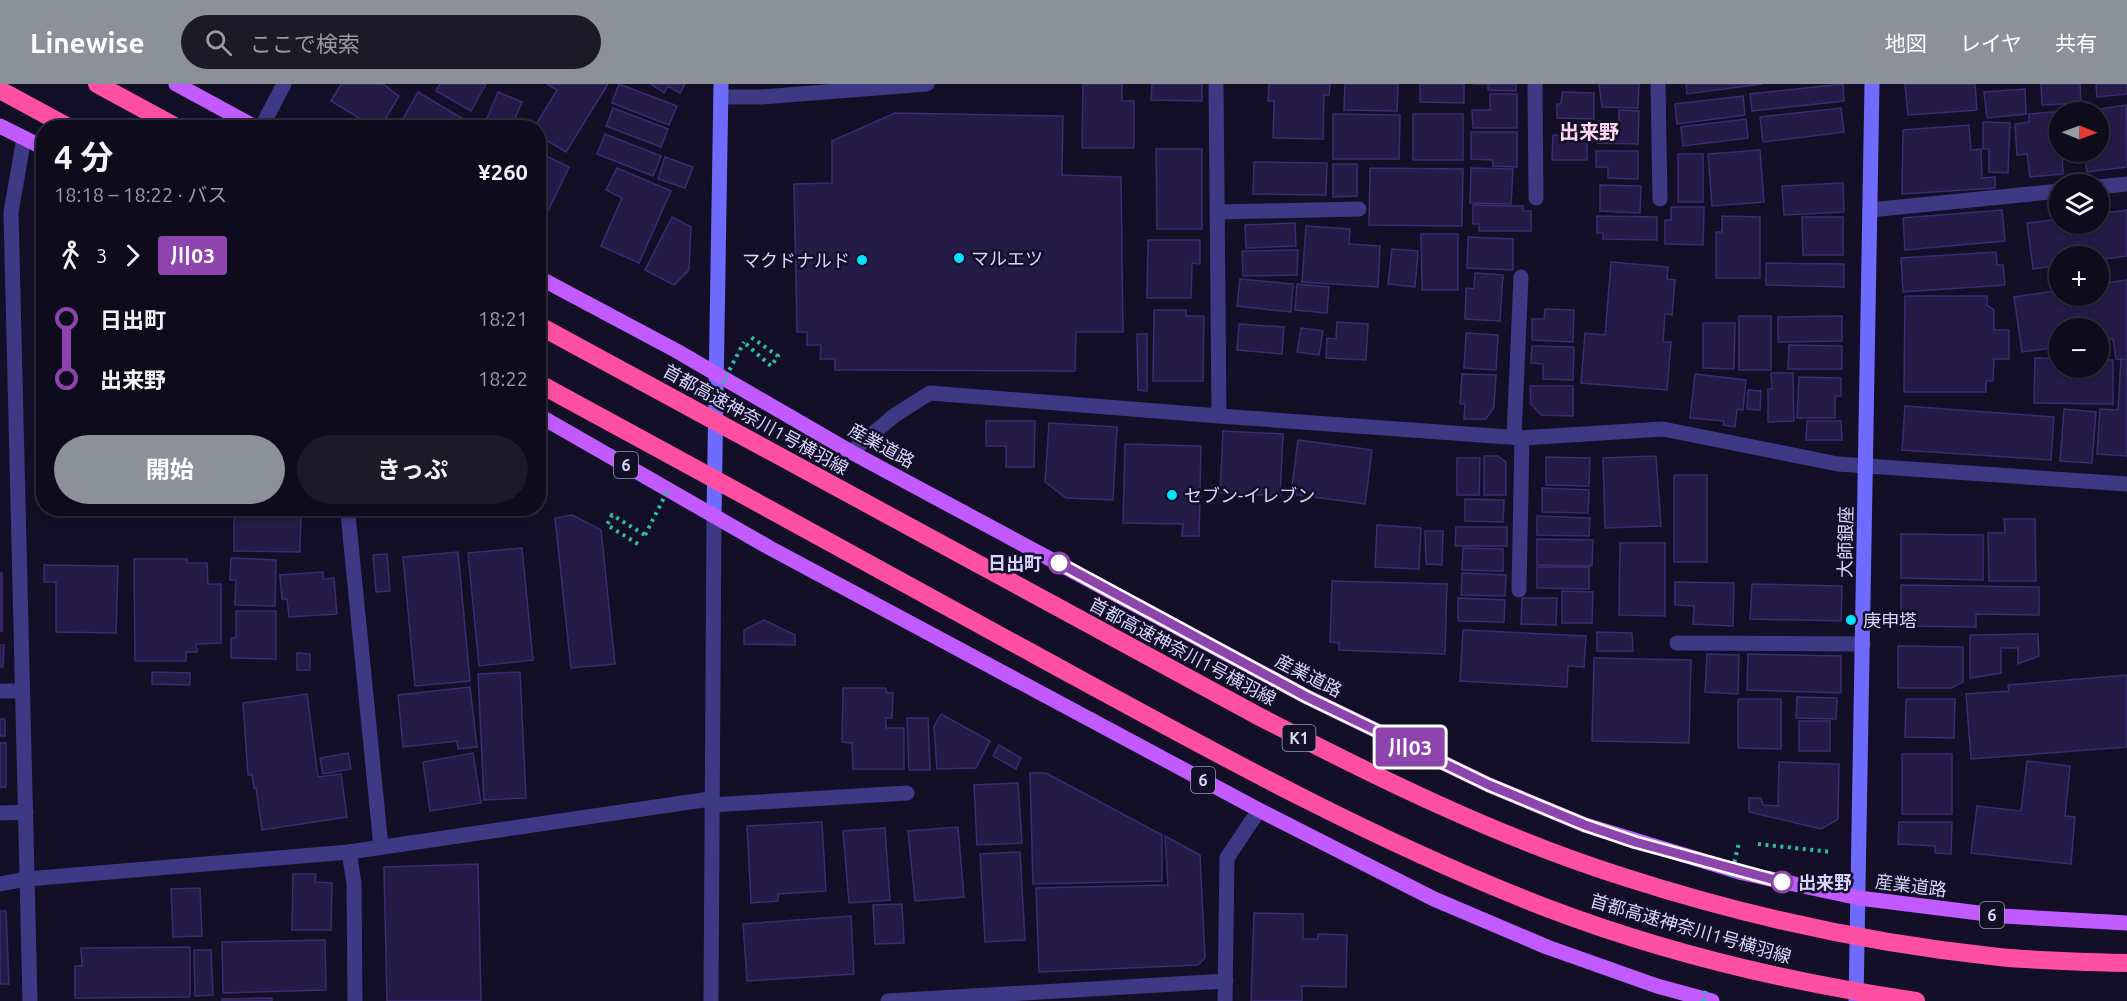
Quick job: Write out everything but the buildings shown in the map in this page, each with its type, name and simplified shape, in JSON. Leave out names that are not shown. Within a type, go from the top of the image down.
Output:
[{"type":"highway","points":[[97,84],[163,120]]},
{"type":"highway","points":[[0,90],[55,120]]},
{"type":"highway","name":"首都高速神奈川1号横羽線","points":[[546,329],[1260,717],[1360,769],[1466,817],[1624,877],[1810,926],[1958,952],[2001,957],[2127,963]]},
{"type":"highway","name":"首都高速神奈川1号横羽線","points":[[546,387],[1245,770],[1450,868],[1549,908],[1671,948],[1819,984],[1917,1001]]},
{"type":"main road","points":[[176,84],[244,120]]},
{"type":"main road","points":[[0,126],[36,144]]},
{"type":"main road","name":"産業道路","points":[[546,281],[714,372],[851,452],[1307,697],[1489,785],[1585,825],[1743,873],[1858,898],[2003,916],[2127,923]]},
{"type":"main road","name":"6","points":[[546,420],[714,515],[1259,810],[1434,899],[1547,947],[1657,986],[1712,1001]]},
{"type":"street","points":[[264,120],[284,84]]},
{"type":"street","points":[[711,1001],[714,372],[721,90],[761,97],[927,84]]},
{"type":"street","points":[[1216,84],[1219,416]]},
{"type":"street","points":[[1535,84],[1536,198]]},
{"type":"street","points":[[1658,84],[1660,199]]},
{"type":"street","name":"大師銀座","points":[[1856,1001],[1872,84]]},
{"type":"street","points":[[24,138],[11,212],[30,1001]]},
{"type":"street","points":[[2109,186],[2127,184]]},
{"type":"street","points":[[1870,210],[2049,191]]},
{"type":"street","points":[[1218,212],[1359,209]]},
{"type":"street","points":[[1519,590],[1518,438],[1521,277]]},
{"type":"street","points":[[851,452],[895,415],[930,393],[1518,438],[1663,429],[1838,464],[2127,484]]},
{"type":"street","points":[[348,516],[381,847]]},
{"type":"street","points":[[1677,643],[1863,644]]},
{"type":"street","points":[[0,691],[21,691]]},
{"type":"street","points":[[0,884],[27,879],[349,852],[711,802],[907,793]]},
{"type":"street","points":[[1225,1001],[1227,858],[1259,810]]},
{"type":"street","points":[[0,813],[26,812]]},
{"type":"street","points":[[349,852],[354,883],[355,1001]]},
{"type":"street","points":[[888,1001],[1226,981]]},
{"type":"path","points":[[744,342],[771,366],[778,356],[748,335]]},
{"type":"path","points":[[638,544],[607,525],[612,515],[645,536]]},
{"type":"path","points":[[1739,842],[1833,852]]},
{"type":"bus line","name":"川03","points":[[1059,563],[1307,697],[1489,785],[1585,825],[1635,842],[1782,882]]},
{"type":"place","name":"マルエツ","points":[[959,258]]},
{"type":"place","name":"マクドナルド","points":[[862,260]]},
{"type":"place","name":"セブン-イレブン","points":[[1172,495]]},
{"type":"place","name":"日出町","points":[[1059,563]]},
{"type":"place","name":"庚申塔","points":[[1851,620]]},
{"type":"place","name":"出来野","points":[[1782,882]]},
{"type":"district","name":"出来野","points":[[1589,131]]}]
